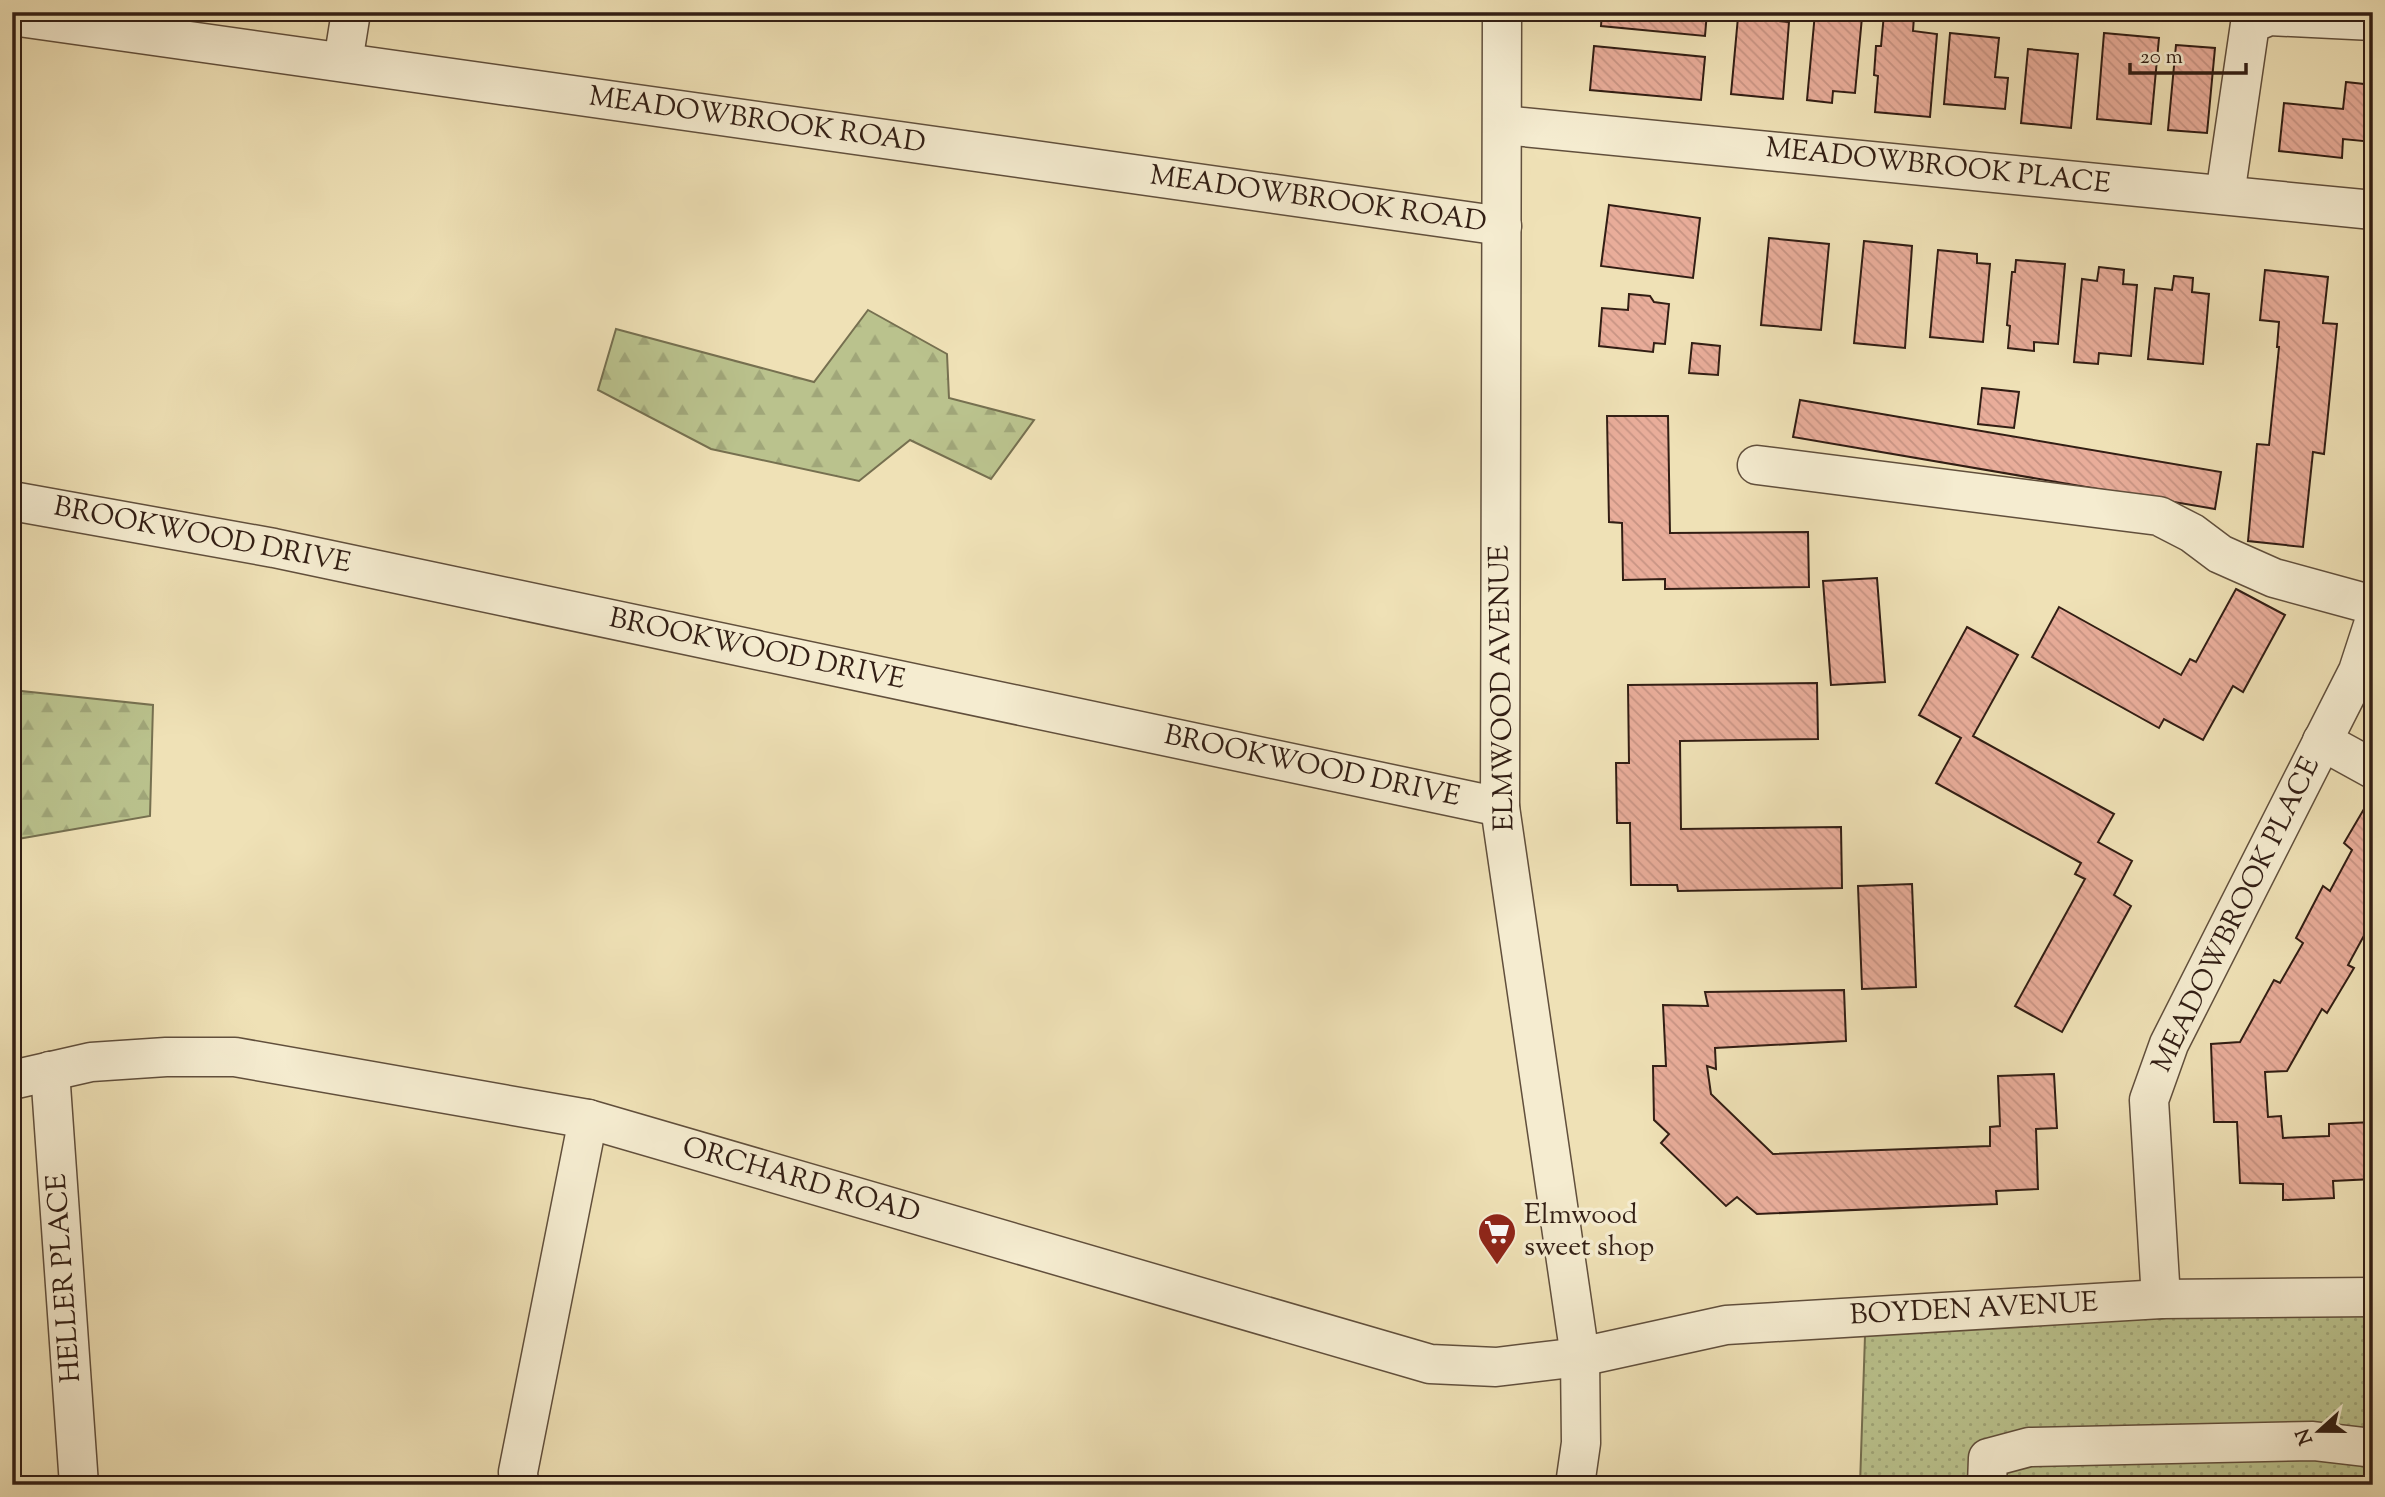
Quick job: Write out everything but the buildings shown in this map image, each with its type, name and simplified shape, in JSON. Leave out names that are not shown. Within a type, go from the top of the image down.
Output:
[{"type":"street","points":[[343,62],[351,12]]},
{"type":"street","name":"ELMWOOD AVENUE","points":[[1502,12],[1500,807],[1580,1357],[1581,1443],[1576,1485]]},
{"type":"street","name":"MEADOWBROOK ROAD","points":[[12,16],[1502,226]]},
{"type":"street","points":[[2225,195],[2250,24],[2269,16],[2373,21]]},
{"type":"street","name":"MEADOWBROOK PLACE","points":[[1503,125],[2373,210]]},
{"type":"street","points":[[1757,465],[2159,516],[2192,533],[2220,554],[2274,578],[2373,605]]},
{"type":"street","name":"BROOKWOOD DRIVE","points":[[12,501],[274,548],[1500,807]]},
{"type":"street","name":"MEADOWBROOK PLACE","points":[[2161,1299],[2149,1100],[2169,1044],[2358,671],[2373,625]]},
{"type":"street","points":[[2322,741],[2373,769]]},
{"type":"street","name":"ORCHARD ROAD","points":[[12,1080],[91,1062],[166,1057],[235,1057],[588,1119],[1430,1364],[1496,1367],[1580,1357]]},
{"type":"street","name":"HELLER PLACE","points":[[50,1071],[79,1485]]},
{"type":"street","points":[[519,1485],[518,1472],[588,1119]]},
{"type":"street","name":"BOYDEN AVENUE","points":[[1580,1357],[1726,1325],[2161,1299],[2373,1297]]},
{"type":"street","points":[[1987,1485],[1988,1458],[2029,1447],[2313,1441],[2373,1448]]},
{"type":"green space","points":[[868,310],[947,354],[949,398],[1034,420],[991,479],[910,440],[859,481],[711,449],[598,390],[616,329],[814,382]]},
{"type":"green space","points":[[12,690],[153,705],[150,816],[12,840]]},
{"type":"green space","points":[[2373,1293],[2373,1485],[1860,1485],[1866,1306]]},
{"type":"place","name":"Elmwood sweet shop","points":[[1497,1266]]}]
